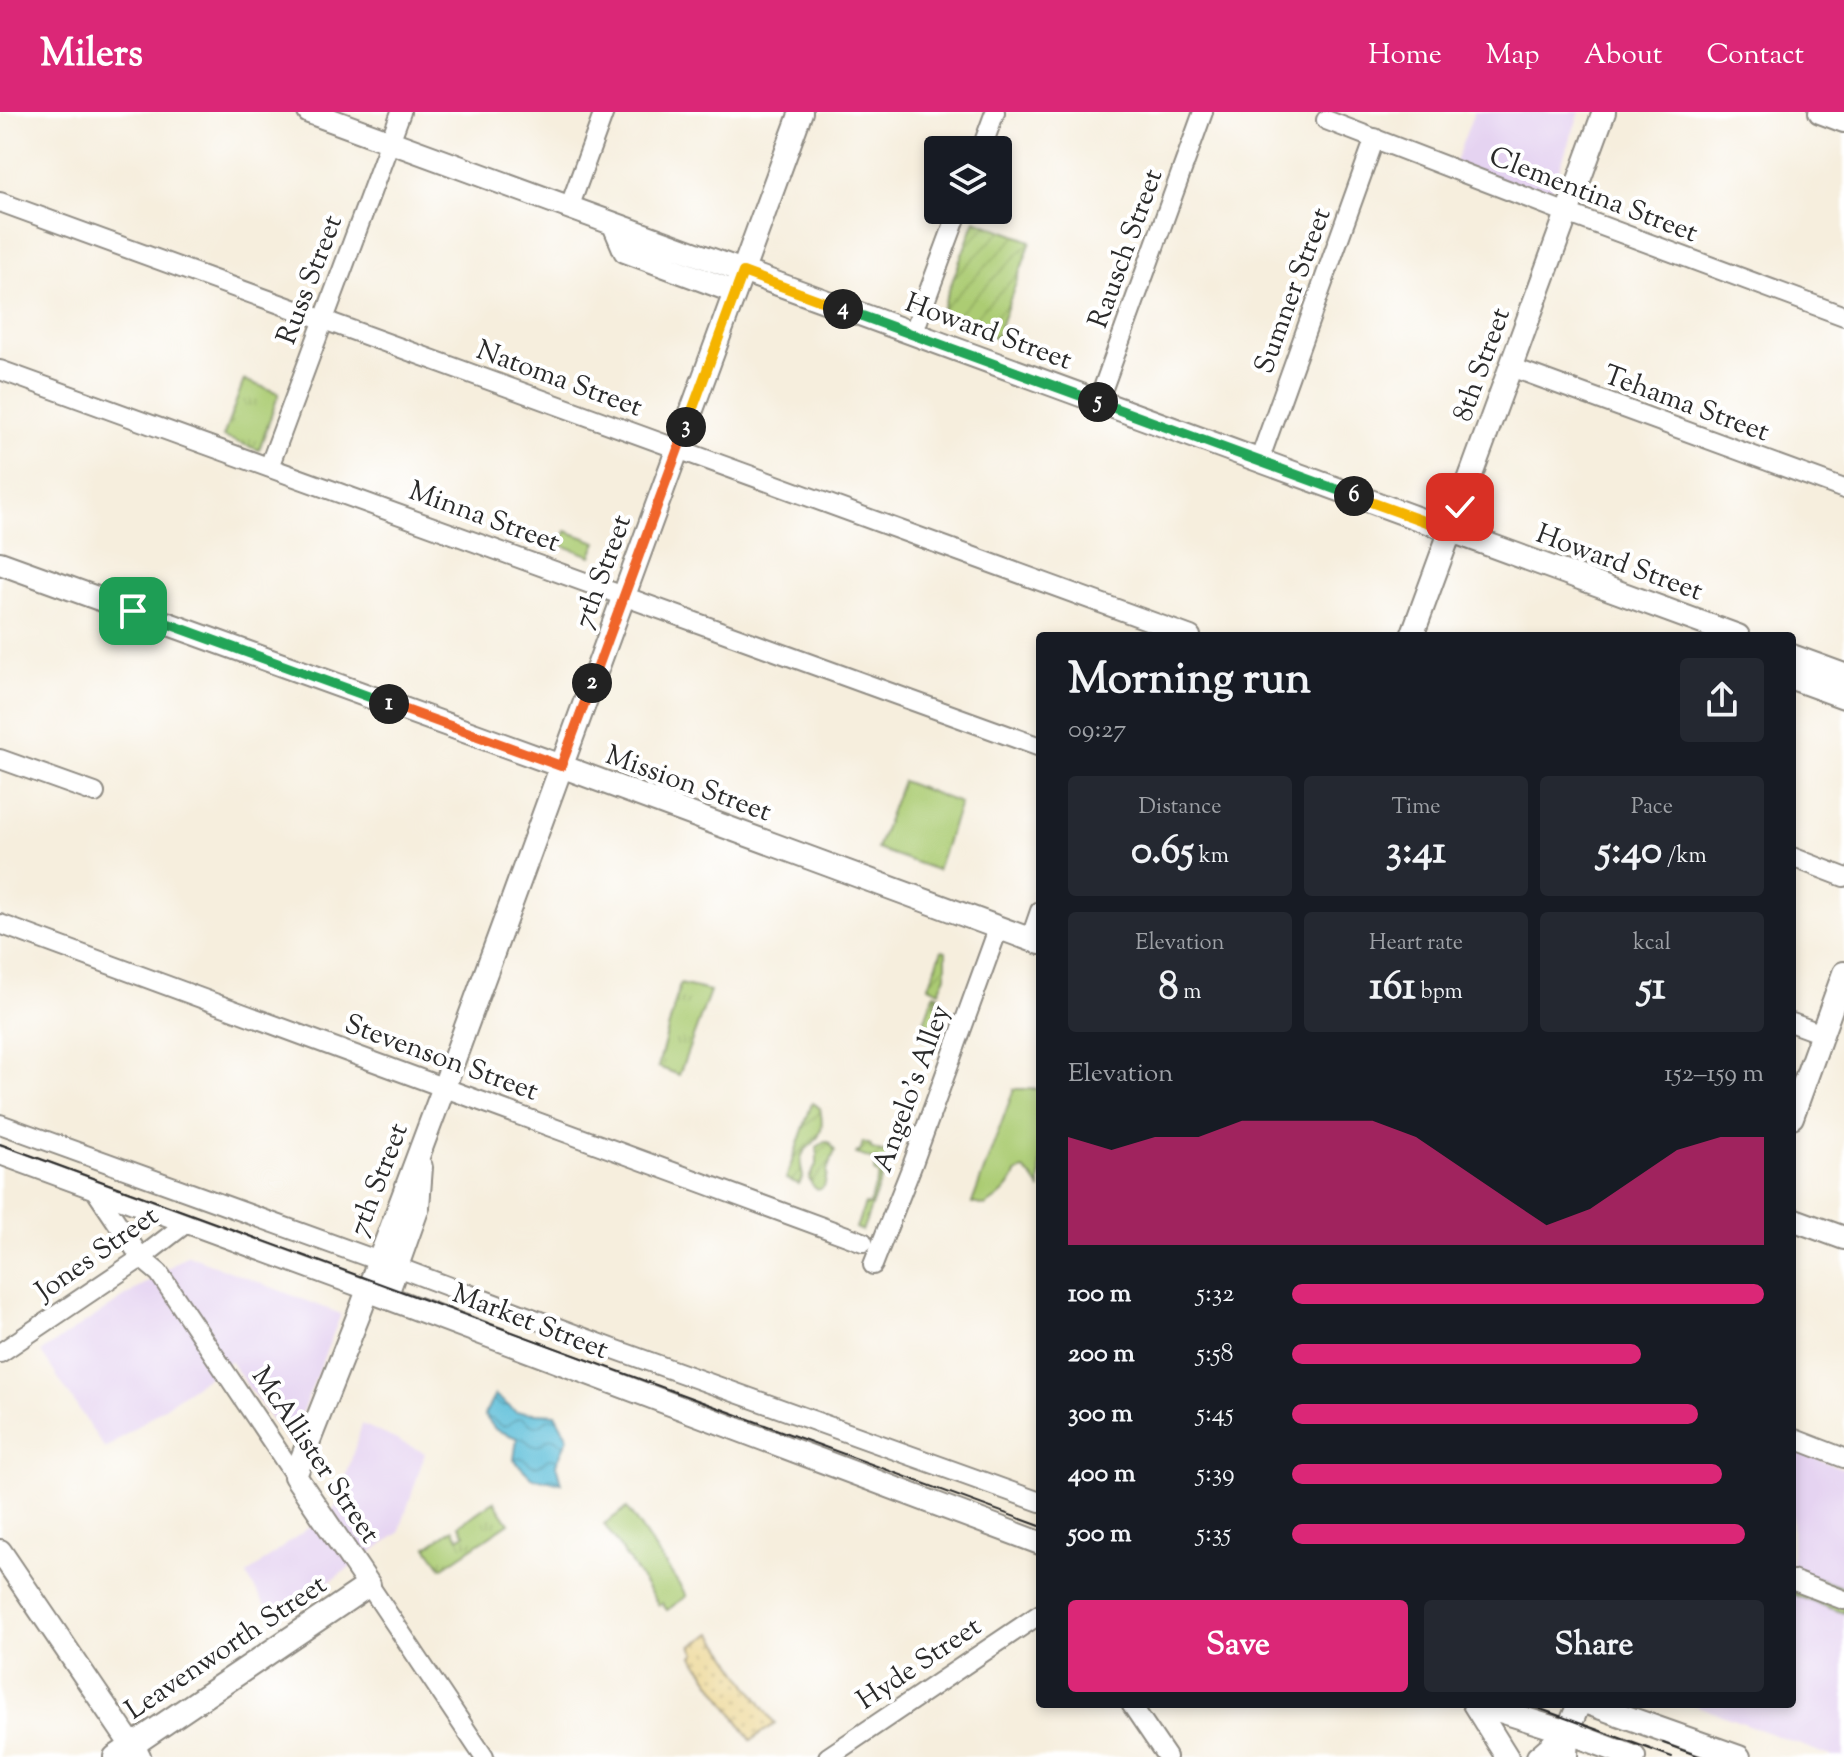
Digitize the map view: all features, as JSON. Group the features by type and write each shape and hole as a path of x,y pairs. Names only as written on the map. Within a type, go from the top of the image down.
{"main road":[{"name":"Howard Street","path":"309,112 614,225 739,282 913,334 1727,632"},
{"name":"7th Street","path":"295,1476 380,1278 418,1207 422,1145 801,112"},
{"name":"8th Street","path":"1413,632 1604,112"},
{"path":"1820,112 1844,121"},
{"name":"Mission Street","path":"0,563 1035,941"},
{"path":"1796,657 1844,675"},
{"path":"1796,679 1844,697"},
{"path":"1796,1106 1844,973"},
{"path":"1796,1220 1844,1238"},
{"name":"Market Street","path":"380,1278 1036,1541"},
{"name":"McAllister Street","path":"295,1476 369,1585"},
{"path":"0,1551 129,1753"},
{"name":"Leavenworth Street","path":"129,1753 369,1585"},
{"path":"1478,1708 1507,1757"},
{"path":"1489,1708 1634,1757"},
{"path":"1566,1757 1567,1732 1577,1708"},
{"path":"1601,1708 1739,1757"},
{"path":"1538,1757 1567,1732"}],"street":[{"name":"Russ Street","path":"269,467 401,112"},
{"path":"569,208 604,112"},
{"path":"986,136 995,112"},
{"name":"Rausch Street","path":"1098,402 1203,112"},
{"name":"Clementina Street","path":"1326,120 1844,316"},
{"name":"Sumner Street","path":"1259,461 1375,138"},
{"name":"Natoma Street","path":"0,202 1180,632"},
{"path":"913,334 954,224"},
{"name":"Tehama Street","path":"1511,367 1844,489"},
{"name":"Minna Street","path":"0,370 1036,746"},
{"path":"0,759 95,793"},
{"path":"1796,859 1844,877"},
{"name":"Stevenson Street","path":"0,924 863,1242"},
{"name":"Angelo's Alley","path":"873,1265 998,929"},
{"path":"1796,1024 1822,1034"},
{"name":"Market Street","path":"0,1124 380,1278"},
{"name":"Market Street","path":"0,1155 185,1224 380,1278 614,1349 1036,1501"},
{"name":"McAllister Street","path":"95,1190 141,1258 159,1273 295,1476"},
{"name":"Jones Street","path":"0,1353 141,1258 185,1224"},
{"path":"1796,1440 1844,1458"},
{"path":"1796,1582 1844,1600"},
{"name":"McAllister Street","path":"369,1585 484,1757"},
{"name":"Hyde Street","path":"828,1757 1036,1617"},
{"path":"1134,1708 1167,1757"}],"shaded area":[{"path":"1474,112 1580,112 1548,200 1454,165"},
{"path":"188,1255 341,1314 289,1445 230,1361 105,1449 41,1352"},
{"path":"362,1424 425,1453 399,1533 275,1620 246,1575 337,1506"},
{"path":"1796,1451 1844,1469 1844,1757 1833,1757 1703,1708 1796,1708"}],"green space":[{"path":"974,224 986,224 1031,241 996,338 939,317"},
{"path":"244,380 279,393 259,450 223,437"},
{"path":"566,531 597,542 591,556 561,545"},
{"path":"902,781 960,803 937,870 877,849"},
{"path":"942,950 946,951 946,976 939,991 929,986"},
{"path":"680,984 710,991 679,1075 658,1067"},
{"path":"934,993 939,995 935,1004 946,1008 933,1042 919,1037"},
{"path":"1014,1089 1036,1089 1036,1182 1024,1170 1017,1172 1008,1187 990,1203 985,1206 972,1203"},
{"path":"812,1103 820,1108 822,1126 815,1141 803,1152 803,1177 799,1184 786,1179"},
{"path":"829,1142 835,1151 824,1185 817,1189 809,1178 817,1163 817,1147"},
{"path":"863,1142 884,1153 887,1148 892,1150 887,1164 856,1154 860,1152"},
{"path":"876,1165 885,1169 862,1231 856,1228 865,1204 869,1205 879,1175 874,1172"},
{"path":"494,1501 509,1523 442,1568 427,1547 453,1529 459,1538 465,1534 459,1525"},
{"path":"627,1508 687,1596 667,1610 662,1603 659,1605 604,1524"},
{"path":"1796,1571 1844,1588 1844,1613 1796,1595"}],"sand":[{"path":"712,1633 775,1724 751,1740 693,1656 696,1653 692,1646"}],"water":[{"path":"495,1395 516,1412 555,1414 568,1438 556,1464 561,1483 532,1478 514,1460 517,1438 496,1430 484,1415"}],"tram line":[{"path":"0,1144 1036,1525"},
{"path":"1538,1708 1672,1757"},
{"path":"1663,1743 1701,1757"}],"route":[{"path":"133,611 561,766 743,272 1451,531 1460,507"}]}
